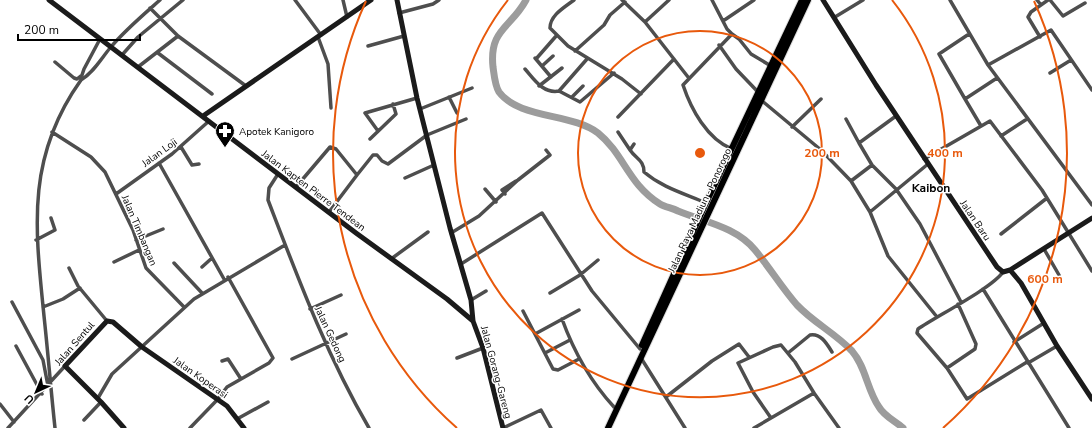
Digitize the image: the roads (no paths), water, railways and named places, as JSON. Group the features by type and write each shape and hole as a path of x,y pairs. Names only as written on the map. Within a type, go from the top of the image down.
{"highway":[{"name":"Jalan Raya Madiun - Ponorogo","path":"724,174 733,149 761,96 771,66 802,0"},
{"name":"Jalan Raya Madiun - Ponorogo","path":"608,428 687,252 705,204 724,174 808,0"},
{"name":"Jalan Raya Madiun - Ponorogo","path":"604,428 640,349 670,290"}],"street":[{"name":"Jalan Kapten Pierre Tendean","path":"49,0 391,259 448,299 473,321"},
{"path":"81,80 88,76 110,47 160,0"},
{"path":"122,55 138,37 183,0"},
{"path":"295,0 319,36 324,48 328,64 331,108"},
{"path":"343,0 347,17"},
{"path":"203,116 371,0"},
{"path":"397,0 417,98 451,233 471,300 473,321"},
{"path":"399,13 433,4 439,0"},
{"path":"574,0 550,21 550,28 575,51 614,74 641,94"},
{"path":"645,22 669,0"},
{"path":"712,0 727,29 739,39 751,54 771,66"},
{"path":"723,21 754,0"},
{"name":"Jalan Baru","path":"823,0 924,159 997,267 1003,272"},
{"path":"835,17 863,0"},
{"path":"950,0 969,34 997,78 1092,205"},
{"path":"1037,0 1040,6"},
{"path":"1040,37 1028,17 1040,6 1049,0 1063,16 1085,3"},
{"path":"575,51 604,25 610,15 624,1 645,22 688,77"},
{"path":"150,8 178,36 246,86"},
{"path":"988,65 1051,30 1092,90"},
{"path":"732,34 688,77 683,85 686,95 700,119 715,137 726,146 733,149"},
{"path":"969,34 939,54 981,126"},
{"path":"551,76 536,58 558,35"},
{"path":"138,67 178,36"},
{"path":"368,46 404,36"},
{"path":"55,428 52,382 36,240 38,193 45,150 52,132 81,80 84,69 100,39"},
{"path":"719,46 736,69 761,96 792,127 832,160 851,181 870,212 888,256 937,317"},
{"path":"158,53 212,94"},
{"path":"542,66 553,56"},
{"path":"559,91 587,58"},
{"path":"618,117 674,59"},
{"path":"1050,73 1071,60"},
{"path":"55,62 74,78 77,79 82,75"},
{"path":"539,86 562,68"},
{"path":"525,69 539,86 547,90 559,91 580,102 614,74"},
{"path":"965,99 997,78"},
{"path":"572,97 583,86"},
{"path":"420,109 472,88"},
{"path":"449,97 457,113"},
{"path":"378,131 365,113 417,98"},
{"path":"792,127 821,99"},
{"path":"370,139 396,114 393,104"},
{"path":"859,143 896,116"},
{"path":"329,212 373,155 376,155 388,164 427,135 466,118"},
{"path":"846,119 872,165 896,189 920,224 960,303 976,344 975,349 947,368"},
{"path":"1001,136 1027,119"},
{"path":"924,159 990,121 1047,198 1070,233 1092,271"},
{"name":"Jalan Loji","path":"116,194 181,146 209,122"},
{"name":"Jalan Timbangan","path":"52,132 91,157 100,165 105,172 133,230 139,250 148,271 184,307"},
{"path":"618,132 630,150 644,164 644,172 653,180 674,192 705,204"},
{"path":"630,150 634,144"},
{"path":"181,146 192,165 199,164"},
{"path":"296,186 332,147 340,154 357,175"},
{"path":"451,233 480,216 505,194 502,190 518,180 550,155 546,150"},
{"path":"159,163 212,258 226,278 272,357 269,363 227,388 191,428"},
{"path":"870,212 928,164"},
{"path":"405,178 434,165"},
{"path":"851,181 872,165"},
{"path":"84,420 100,400 112,374 184,307 202,293 226,278 285,245 268,200 269,188 278,174"},
{"path":"485,189 496,202"},
{"path":"1001,234 1047,198"},
{"path":"460,264 541,213 580,275 640,349"},
{"path":"36,240 55,230 51,218"},
{"path":"1057,346 1027,362 967,399 947,368 917,333 918,329 983,289 1003,272 1010,270 1092,218"},
{"path":"136,240 163,229"},
{"path":"391,259 428,232"},
{"name":"Jalan Gedong","path":"285,245 324,342 369,428"},
{"path":"1044,249 1059,275"},
{"path":"114,262 139,250"},
{"path":"202,267 212,258"},
{"path":"550,293 580,275 598,260"},
{"path":"174,263 202,293"},
{"path":"69,268 80,288 107,320"},
{"path":"1010,270 1021,283 1057,346 1092,400"},
{"path":"43,307 63,299 80,288"},
{"path":"983,289 1014,342 1069,428"},
{"path":"471,300 486,291"},
{"path":"310,309 341,294"},
{"path":"12,302 43,360 48,386"},
{"path":"535,334 579,310"},
{"path":"523,311 551,366 555,370 558,370 580,359"},
{"path":"562,319 570,340 597,389 614,407"},
{"name":"Jalan Sentul","path":"8,428 42,394 107,320 113,322 142,347"},
{"name":"Jalan Gorang-Gareng","path":"473,321 483,348 503,428"},
{"path":"1014,342 1044,323"},
{"path":"292,359 324,342 346,334"},
{"path":"788,353 810,335 814,334 823,339 832,352"},
{"path":"544,353 570,340"},
{"path":"666,398 706,366 739,344 750,357"},
{"path":"771,418 752,392 738,362 779,345 782,346 788,353 839,428"},
{"path":"16,346 42,394"},
{"name":"Jalan Koperasi","path":"142,347 218,399 237,418 244,428"},
{"path":"457,358 483,348"},
{"path":"640,358 685,428"},
{"path":"222,361 228,359 241,379"},
{"path":"65,366 100,400 124,428"},
{"path":"754,428 814,393"},
{"path":"237,418 268,402"},
{"path":"0,404 14,422"},
{"path":"503,428 541,410 551,428"}],"waterway":[{"path":"526,0 514,17 502,30 494,44 493,67 499,92 508,101 519,107 532,112 574,122 598,133 607,141 633,178 649,196 664,206 729,230 747,242 755,250 797,305 852,351 857,357 864,371 879,407 887,416 903,428"}],"place":[{"name":"Apotek Kanigoro","path":"225,148"}],"district":[{"name":"Kaibon","path":"931,188"}]}
